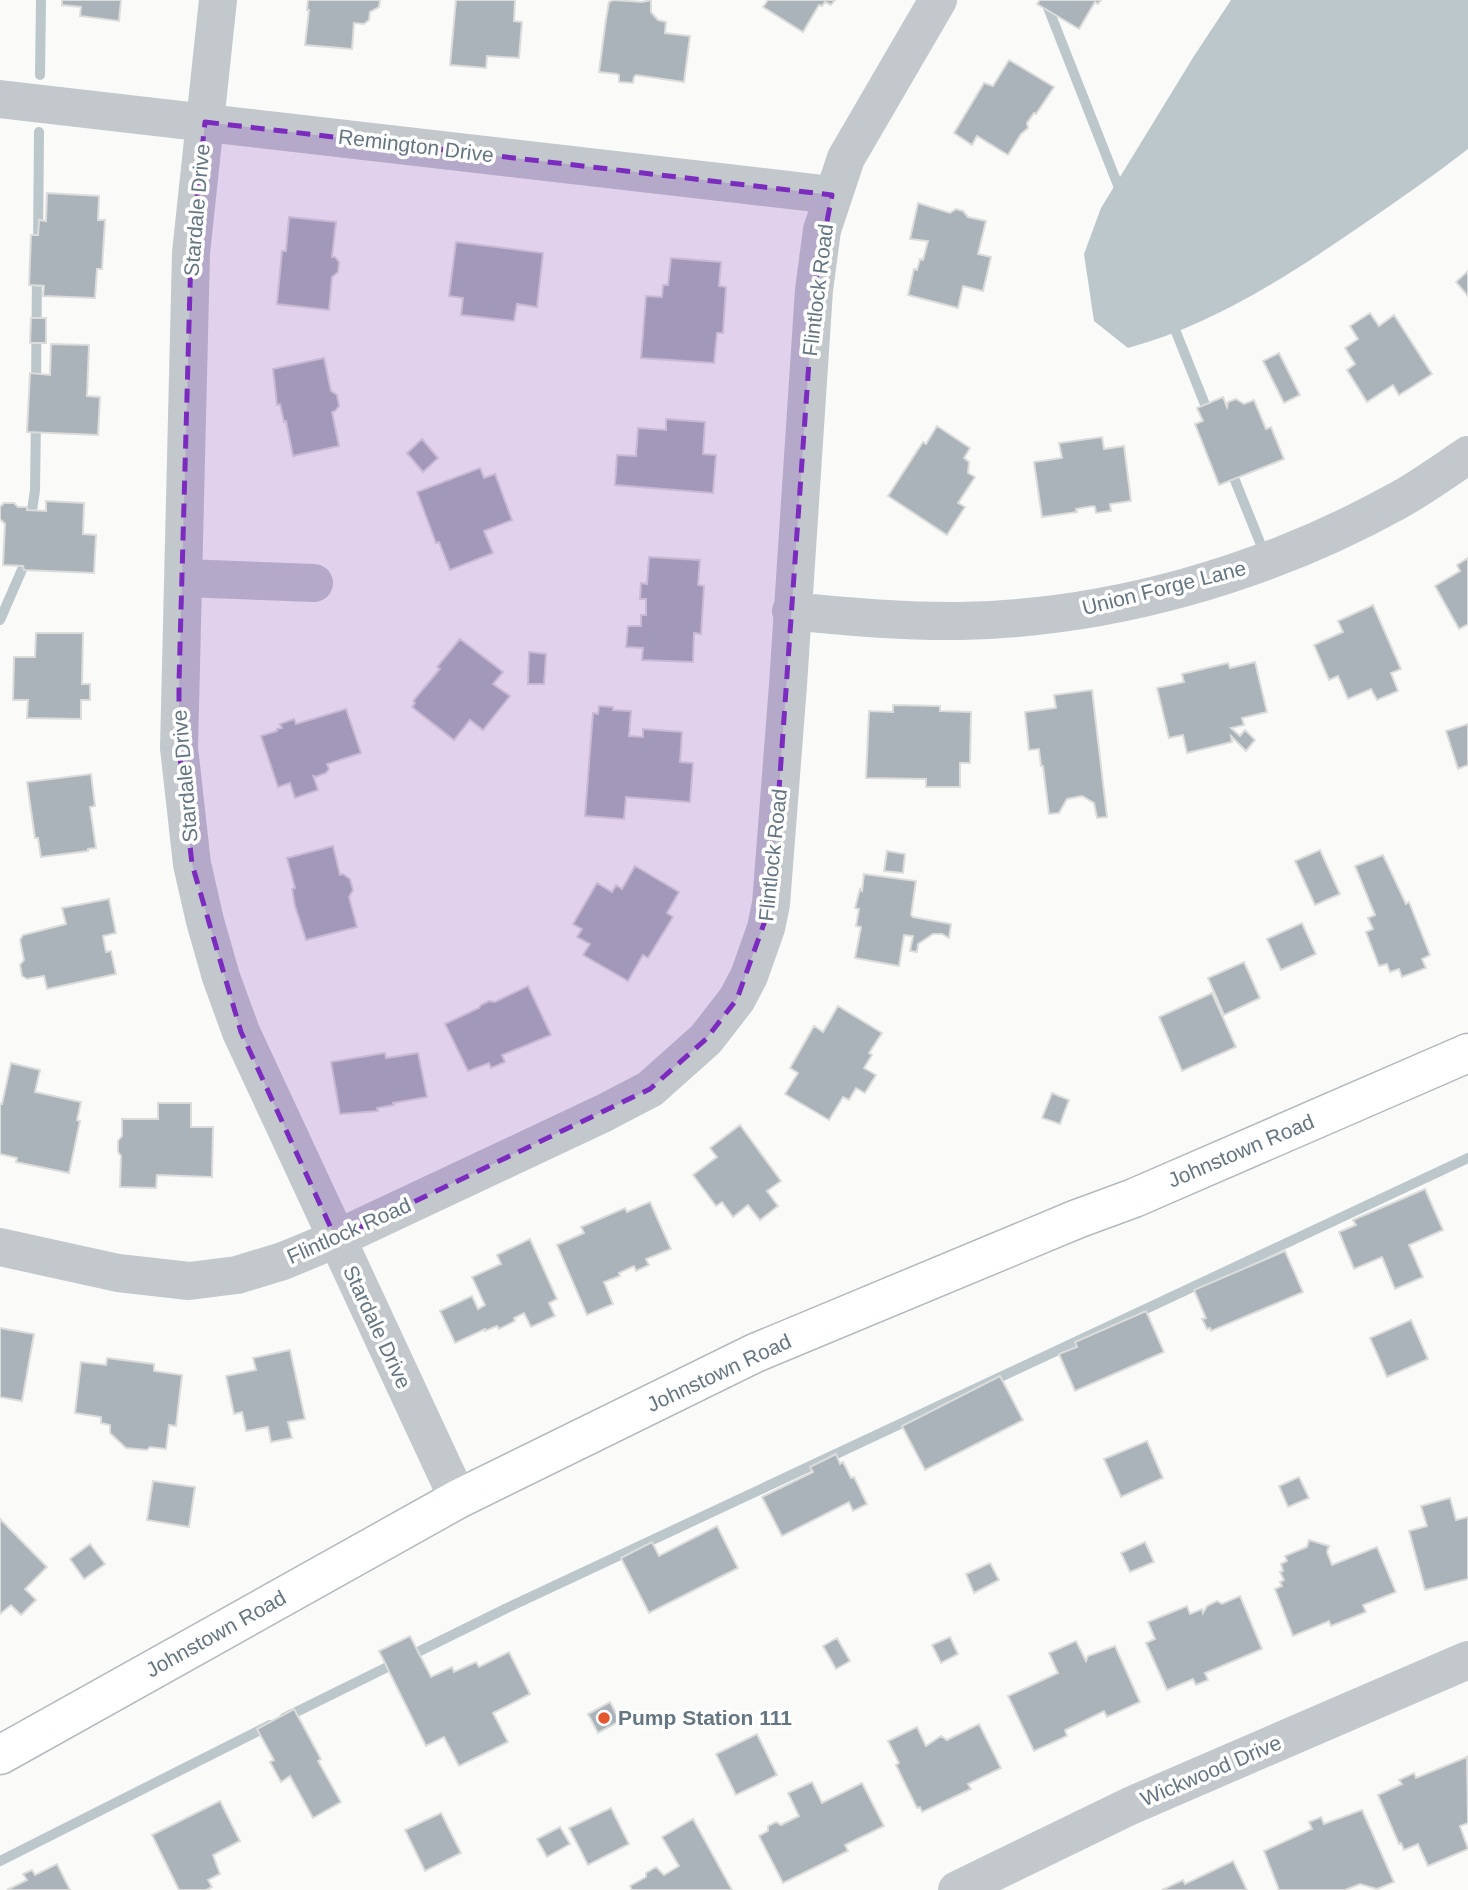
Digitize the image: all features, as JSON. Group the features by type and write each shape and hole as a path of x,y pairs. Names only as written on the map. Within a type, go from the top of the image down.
{"main road":[{"name":"Johnstown Road","path":"0,1755 458,1499 755,1353 1077,1219 1134,1198 1468,1053"}],"street":[{"name":"Stardale Drive","path":"218,0 191,253 179,748 192,864 221,977 241,1032 458,1499"},
{"name":"Flintlock Road","path":"0,1247 118,1273 189,1281 237,1275 284,1261 337,1239 650,1089 706,1039 737,999 762,940 771,904 814,290 822,230 846,158 938,0"},
{"name":"Remington Drive","path":"0,99 832,195"},
{"name":"Union Forge Lane","path":"792,611 881,620 961,621 1079,611 1164,593 1253,566 1340,530 1398,500 1468,455"},
{"path":"184,578 314,583"},
{"name":"Wickwood Drive","path":"957,1890 1130,1806 1468,1660"}],"highlighted area":[{"path":"205,122 832,195 814,290 771,904 737,999 706,1039 650,1089 336,1239 241,1032 192,864 179,748 179,682 191,253"}],"shaded area":[{"path":"1231,0 1468,0 1468,149 1340,240 1253,295 1192,325 1128,348 1094,321 1084,254 1101,208"}],"building":[{"path":"62,0 121,0 119,21 80,16 81,7 62,5"},
{"path":"308,0 380,0 379,7 370,12 369,20 364,24 354,23 352,49 305,45"},
{"path":"456,0 515,0 514,21 522,22 519,58 487,56 486,68 450,65"},
{"path":"651,0 651,12 658,20 666,22 665,33 690,36 684,82 636,75 633,83 619,82 617,74 599,72 609,2"},
{"path":"768,0 835,0 831,5 825,2 822,6 819,5 803,32 763,7"},
{"path":"1040,0 1101,0 1098,4 1095,2 1079,29 1037,4"},
{"path":"1009,60 1054,87 1027,123 1028,128 1008,155 977,136 972,145 954,133 984,83 993,86"},
{"path":"47,193 99,196 98,220 105,220 102,269 97,269 95,298 43,296 44,286 29,285 31,235 38,235 39,220 46,221"},
{"path":"918,203 950,213 956,209 963,211 968,217 986,221 978,254 991,257 983,291 963,286 958,308 908,295 914,269 917,270 920,259 923,260 928,241 910,239"},
{"path":"289,217 336,222 332,257 339,262 338,272 332,277 329,310 277,304 282,251 286,251"},
{"path":"456,242 543,253 537,307 517,304 514,321 461,315 463,298 449,296"},
{"path":"671,258 721,262 719,286 726,287 723,333 717,333 714,363 641,358 646,296 662,297 663,285 668,285"},
{"path":"1468,271 1468,296 1456,282"},
{"path":"1370,313 1379,326 1394,315 1432,374 1399,395 1393,385 1367,402 1347,370 1355,364 1345,348 1358,339 1350,326"},
{"path":"31,318 46,318 46,343 30,343"},
{"path":"51,344 89,345 87,396 100,397 98,435 27,432 30,373 50,375"},
{"path":"1279,353 1300,395 1284,403 1263,361"},
{"path":"324,358 331,391 337,395 339,406 332,412 339,446 293,456 286,421 284,422 280,404 277,405 273,369"},
{"path":"1223,397 1227,407 1228,402 1236,399 1244,404 1254,400 1266,429 1271,427 1284,459 1219,485 1195,424 1203,421 1197,408"},
{"path":"666,419 705,422 703,454 716,455 713,493 615,485 617,455 636,456 638,428 666,430"},
{"path":"937,426 970,448 964,458 969,462 968,473 975,477 958,503 965,507 947,535 888,496 923,442 926,444"},
{"path":"1102,437 1104,449 1124,446 1131,501 1110,504 1111,511 1096,513 1093,506 1076,509 1077,512 1042,517 1034,462 1062,458 1059,443"},
{"path":"422,439 438,458 423,472 407,453"},
{"path":"480,468 484,478 495,474 512,520 484,531 493,553 450,570 439,542 436,543 417,492"},
{"path":"46,501 84,503 83,534 96,535 94,573 24,570 23,566 3,565 5,524 0,519 0,507 4,503 14,503 18,507 27,507 27,510 46,511"},
{"path":"649,557 700,560 698,585 704,586 701,634 694,633 693,662 642,660 643,648 626,647 628,626 641,626 641,615 646,615 646,599 640,599 641,583 647,584"},
{"path":"1468,558 1468,624 1459,629 1435,586 1460,571 1457,565"},
{"path":"1373,605 1401,669 1391,673 1398,691 1377,700 1371,689 1348,699 1338,676 1329,680 1314,645 1343,632 1338,621"},
{"path":"36,633 83,633 82,684 90,684 90,700 81,700 81,719 27,718 28,700 13,700 14,657 35,657"},
{"path":"460,639 503,672 493,684 510,696 483,730 470,720 454,740 412,707 415,703 413,701 440,669 437,667"},
{"path":"529,652 546,654 544,684 528,684"},
{"path":"1255,662 1267,712 1242,718 1244,725 1231,728 1240,736 1245,730 1255,740 1246,751 1231,736 1232,742 1187,753 1183,735 1169,738 1157,688 1184,682 1182,674 1228,663 1230,668"},
{"path":"1092,690 1107,817 1097,818 1094,803 1082,796 1067,799 1059,813 1049,814 1039,749 1029,750 1025,712 1056,708 1054,695"},
{"path":"893,705 940,706 940,711 971,712 970,763 960,763 960,787 926,787 926,779 866,778 869,711 893,712"},
{"path":"599,706 631,711 629,736 643,737 643,729 682,732 680,762 693,763 690,802 626,797 624,819 585,816 593,713 598,714"},
{"path":"346,709 361,753 327,764 329,769 326,773 315,777 313,775 318,790 295,798 290,783 278,787 261,736 277,731 282,728 280,724 294,719 296,724"},
{"path":"1468,724 1468,765 1458,769 1446,731"},
{"path":"91,774 95,806 90,807 96,848 41,857 38,838 35,838 27,782"},
{"path":"333,846 340,875 350,879 353,890 349,897 357,927 306,940 295,906 292,889 295,888 287,858"},
{"path":"1320,850 1340,894 1315,905 1295,861"},
{"path":"887,851 905,854 903,873 884,871"},
{"path":"1383,855 1406,904 1409,902 1430,955 1422,959 1426,968 1402,977 1399,969 1390,972 1387,964 1379,966 1366,932 1373,929 1368,918 1375,915 1355,866"},
{"path":"635,866 679,892 667,913 673,917 648,958 643,955 628,981 583,955 590,944 577,937 582,929 573,924 597,883 612,892 616,885 622,889"},
{"path":"864,874 916,881 911,915 951,924 949,938 942,934 933,934 918,944 917,952 910,951 913,936 904,935 899,966 855,958 861,927 856,926 859,909 855,908 860,889 862,891"},
{"path":"109,899 116,933 103,936 106,952 111,951 116,974 47,989 44,976 27,979 22,976 20,965 24,960 20,940 23,935 66,924 62,908"},
{"path":"1302,923 1316,954 1281,970 1267,939"},
{"path":"1244,962 1260,998 1224,1015 1208,978"},
{"path":"528,986 551,1035 502,1055 505,1062 491,1068 489,1063 468,1071 445,1024 489,1001 495,1002"},
{"path":"1212,993 1236,1047 1182,1071 1159,1017"},
{"path":"838,1006 882,1033 869,1053 872,1055 864,1068 876,1075 865,1093 856,1088 849,1100 843,1097 829,1120 785,1094 798,1073 790,1068 814,1026 823,1032"},
{"path":"385,1053 386,1058 418,1053 427,1097 393,1103 394,1105 377,1108 378,1111 340,1114 331,1062"},
{"path":"11,1063 40,1070 35,1092 81,1102 77,1120 80,1121 69,1173 16,1162 17,1158 0,1154 0,1104"},
{"path":"1052,1093 1069,1100 1060,1124 1042,1118"},
{"path":"158,1103 191,1103 191,1127 213,1127 212,1177 157,1175 156,1188 120,1187 121,1156 118,1152 118,1141 122,1136 122,1119 158,1119"},
{"path":"740,1125 781,1181 767,1191 778,1206 760,1220 748,1205 733,1217 722,1202 716,1206 693,1175 717,1157 710,1148"},
{"path":"1425,1189 1443,1230 1409,1245 1423,1277 1395,1289 1382,1257 1354,1269 1339,1232 1356,1225 1353,1220"},
{"path":"650,1202 671,1249 646,1259 649,1265 636,1271 634,1266 619,1273 620,1276 604,1282 613,1304 587,1315 557,1245 584,1233 581,1227 625,1208 627,1212"},
{"path":"530,1239 557,1299 549,1303 555,1316 531,1327 524,1313 499,1329 497,1326 485,1329 455,1343 440,1311 472,1296 478,1309 485,1305 472,1277 501,1264 497,1255"},
{"path":"1285,1251 1303,1292 1211,1331 1210,1328 1207,1329 1202,1319 1206,1318 1194,1290"},
{"path":"1146,1311 1164,1352 1075,1391 1059,1354 1077,1347 1075,1342"},
{"path":"1411,1320 1428,1359 1387,1377 1370,1338"},
{"path":"0,1328 34,1334 22,1401 0,1397"},
{"path":"290,1350 305,1419 288,1422 292,1438 271,1442 268,1427 246,1431 242,1412 234,1414 226,1376 256,1370 253,1358"},
{"path":"107,1358 154,1364 154,1371 182,1375 176,1426 169,1425 166,1449 126,1448 110,1433 110,1425 101,1423 101,1417 75,1413 81,1362 106,1365"},
{"path":"1000,1376 1023,1420 925,1470 902,1426"},
{"path":"1147,1441 1163,1478 1121,1497 1104,1459"},
{"path":"836,1454 840,1464 843,1462 851,1478 854,1477 867,1504 853,1511 849,1502 782,1536 762,1497 813,1472 810,1467"},
{"path":"1299,1477 1309,1498 1288,1507 1279,1486"},
{"path":"153,1481 195,1487 189,1527 147,1520"},
{"path":"1450,1498 1456,1520 1468,1517 1468,1579 1425,1590 1409,1531 1427,1526 1421,1506"},
{"path":"0,1519 47,1567 25,1589 36,1600 21,1615 11,1605 0,1614"},
{"path":"717,1526 738,1568 649,1613 621,1558 652,1542 659,1556"},
{"path":"1309,1540 1329,1546 1327,1552 1332,1565 1377,1547 1396,1592 1363,1605 1366,1612 1331,1626 1329,1621 1293,1636 1275,1589 1282,1586 1280,1582 1284,1580 1280,1572 1283,1571 1281,1564 1287,1561 1285,1556 1307,1547"},
{"path":"1145,1542 1154,1562 1130,1572 1121,1553"},
{"path":"90,1544 105,1564 84,1579 70,1559"},
{"path":"990,1563 999,1580 974,1593 966,1574"},
{"path":"1240,1596 1262,1649 1205,1673 1208,1680 1196,1685 1193,1679 1167,1690 1146,1643 1155,1639 1148,1622 1187,1606 1190,1614 1202,1609 1203,1613 1207,1606 1217,1601 1222,1604"},
{"path":"410,1636 431,1677 452,1667 454,1672 476,1662 479,1667 509,1652 530,1694 493,1713 508,1742 459,1766 444,1737 426,1746 379,1651"},
{"path":"950,1637 958,1654 941,1663 932,1645"},
{"path":"837,1638 850,1661 836,1669 823,1646"},
{"path":"1076,1641 1086,1661 1088,1656 1115,1646 1140,1702 1107,1717 1104,1711 1065,1730 1067,1736 1034,1751 1008,1696 1058,1673 1049,1653"},
{"name":"Pump Station 111","path":"610,1702 620,1721 598,1733 588,1714"},
{"path":"294,1709 341,1802 313,1818 290,1776 281,1782 270,1762 274,1760 257,1729"},
{"path":"979,1724 1001,1768 968,1784 971,1789 922,1812 920,1807 917,1808 896,1765 899,1763 888,1741 917,1727 926,1746 941,1736 947,1740"},
{"path":"757,1734 777,1775 736,1795 716,1754"},
{"path":"1467,1757 1468,1823 1460,1826 1468,1849 1428,1866 1418,1844 1404,1850 1401,1843 1399,1844 1378,1795 1402,1784 1399,1780 1414,1773 1416,1778"},
{"path":"812,1782 822,1803 862,1783 884,1826 845,1845 848,1851 783,1883 759,1836 776,1822 781,1825 799,1816 788,1793"},
{"path":"220,1801 240,1841 213,1855 220,1874 208,1880 212,1887 206,1890 179,1890 152,1835"},
{"path":"611,1808 629,1844 588,1865 569,1828"},
{"path":"1362,1810 1394,1882 1377,1889 1360,1884 1345,1890 1279,1890 1264,1851 1312,1829 1309,1822 1321,1817 1324,1824"},
{"path":"441,1813 461,1853 425,1871 405,1830"},
{"path":"693,1819 732,1890 632,1890 630,1886 646,1877 646,1873 656,1867 664,1875 679,1866 662,1837"},
{"path":"560,1827 570,1844 547,1857 537,1839"},
{"path":"1233,1861 1247,1890 1162,1890 1183,1880 1185,1884"},
{"path":"57,1864 70,1890 7,1890 27,1880 23,1874 32,1870 35,1875"}],"waterway":[{"path":"40,75 41,0"},
{"path":"1045,0 1121,193"},
{"path":"38,248 39,132"},
{"path":"36,388 37,271"},
{"path":"1172,322 1210,417"},
{"path":"30,524 35,490 36,418"},
{"path":"1230,468 1261,545"},
{"path":"0,620 24,565 25,554"},
{"path":"284,1718 505,1609 1468,1158"},
{"path":"0,1861 270,1725"}],"place":[{"name":"Pump Station 111","path":"604,1718"}]}
